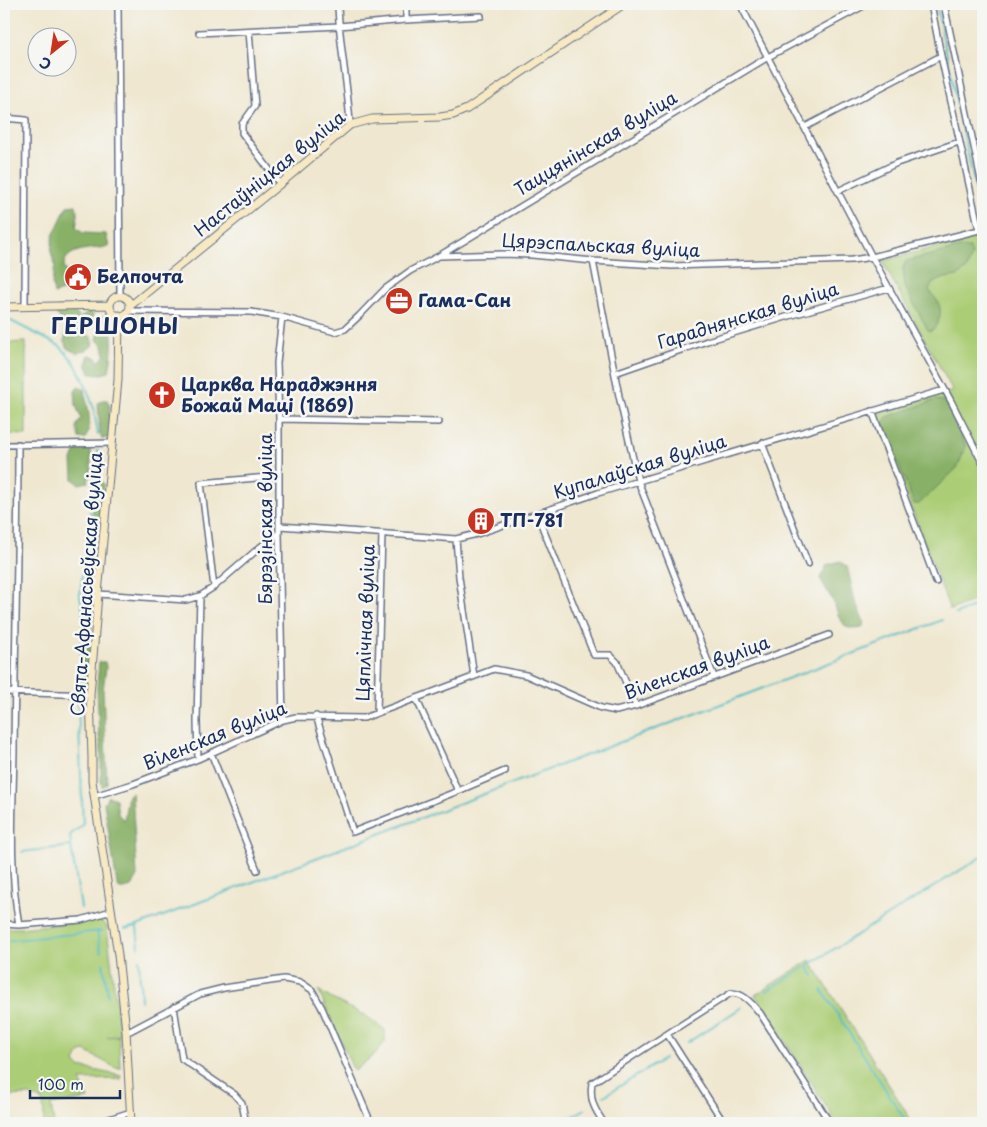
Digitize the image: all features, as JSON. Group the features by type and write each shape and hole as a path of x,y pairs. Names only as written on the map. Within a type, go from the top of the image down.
{"street":[{"path":"118,4 120,296"},
{"path":"338,4 350,125"},
{"path":"406,4 406,20"},
{"name":"Настаўніцкая вуліца","path":"129,308 350,125 372,119 440,117 453,115 467,109 624,4"},
{"path":"740,4 983,464"},
{"name":"Таццянінская вуліца","path":"439,256 768,57 867,4"},
{"path":"931,4 959,142 981,230"},
{"path":"944,4 983,185"},
{"path":"199,33 481,16"},
{"path":"249,31 255,106 242,124 242,133 280,184"},
{"path":"804,127 941,56"},
{"path":"4,118 26,120 25,307"},
{"path":"838,191 897,163 959,142"},
{"name":"Цярэспальская вуліца","path":"282,317 335,332 345,328 359,316 385,289 410,271 439,256 532,255 593,262 672,266 852,260 872,257 981,230"},
{"path":"593,262 638,481 714,677"},
{"name":"Гараднянская вуліца","path":"615,373 694,345 890,288"},
{"path":"120,296 128,300 129,308 123,315 112,311 110,306 114,298 120,296"},
{"path":"4,308 110,306"},
{"path":"129,308 250,312 282,317"},
{"name":"Свята-Афанасьеўская вуліца","path":"119,315 118,375 113,443 90,695 92,781 118,955 126,1031 131,1123"},
{"name":"Бярэзінская вуліца","path":"282,317 277,363 283,720"},
{"name":"Купалаўская вуліца","path":"280,526 456,539 477,534 598,493 944,390"},
{"path":"872,411 936,582"},
{"path":"279,419 439,422"},
{"path":"4,445 113,443"},
{"path":"18,444 18,551 14,692 14,880 20,925"},
{"path":"762,444 808,564"},
{"path":"214,586 200,483 279,476"},
{"path":"537,514 594,655 610,655 617,662 636,706"},
{"path":"98,594 186,600 200,596 279,533"},
{"name":"Цяплічная вуліца","path":"377,712 382,534"},
{"path":"456,539 458,577 474,676"},
{"path":"198,759 200,596"},
{"name":"Віленская вуліца","path":"94,796 133,784 198,759 283,720 316,716 364,718 494,669 526,675 601,708 616,711 636,706 829,635"},
{"path":"4,692 90,695"},
{"path":"416,698 458,791"},
{"path":"316,716 353,832 505,771"},
{"path":"211,753 257,870"},
{"path":"4,924 20,925 81,920 111,911"},
{"path":"126,1031 130,1031 200,994 224,988 284,979 300,982 312,990 322,1008 371,1123"},
{"path":"604,1123 595,1110 590,1093 592,1084 731,993 740,994 746,998 760,1013 830,1123"},
{"path":"174,1007 182,1058 234,1094 242,1103 244,1123"},
{"path":"667,1034 724,1123"},
{"path":"85,1123 106,1120 131,1112"}],"green space":[{"path":"76,205 78,215 76,228 83,233 106,234 109,247 82,250 70,255 66,259 64,267 70,283 76,286 77,292 62,291 54,294 52,283 55,265 51,252 53,236 67,206"},
{"path":"983,235 983,597 950,610 876,414 953,391 882,261"},
{"path":"963,247 970,248 972,255 967,269 958,276 945,278 933,283 929,290 938,303 940,318 931,331 928,330 905,287 903,268 906,261"},
{"path":"67,307 77,314 79,318 89,310 93,314 87,325 87,334 91,337 93,345 87,350 77,353 68,349 64,341 66,334 65,326 56,314 57,308"},
{"path":"102,316 108,317 112,330 112,351 109,372 97,375 90,373 86,364 89,355 96,357 99,362 105,355 103,346 97,340 100,326 99,321"},
{"path":"26,342 26,435 4,434 4,343"},
{"path":"79,386 84,389 89,414 89,427 85,439 79,438 76,427 81,418 76,406 75,391"},
{"path":"102,400 107,400 110,406 108,438 102,439 98,403"},
{"path":"935,400 945,401 966,447 957,468 919,504 914,504 883,424 887,417"},
{"path":"77,448 91,450 91,469 88,482 79,484 73,479 72,460"},
{"path":"101,481 104,484 100,520 97,523 92,518 97,482"},
{"path":"95,546 98,551 87,686 82,688 85,593 90,548"},
{"path":"840,561 847,566 855,601 864,623 862,628 846,627 820,578 827,565"},
{"path":"99,662 105,662 106,667 103,690 107,784 102,787 97,687"},
{"path":"132,793 137,876 132,887 120,889 117,884 104,803 108,796 116,799 118,814 124,820 128,795"},
{"path":"97,920 103,922 107,927 120,1035 107,1037 119,1036 120,1068 116,1068 85,1051 80,1052 75,1062 79,1067 122,1076 121,1079 80,1080 88,1099 51,1105 54,1123 44,1123 43,1102 31,1095 4,1096 4,928"},
{"path":"810,960 913,1123 837,1123 755,995"},
{"path":"318,990 366,1016 385,1030 385,1042 374,1055 354,1071"}],"waterway":[{"path":"936,4 978,201 983,211"},
{"path":"4,320 9,320 60,346 74,362 84,381 94,409 98,435"},
{"path":"79,687 83,612 80,595 98,450"},
{"path":"956,614 983,603"},
{"path":"125,929 942,620"},
{"path":"78,702 83,825 70,835 81,908"},
{"path":"22,852 71,846"},
{"path":"767,991 983,856"},
{"path":"137,927 139,947"},
{"path":"4,941 102,931"},
{"path":"97,932 101,952"},
{"path":"139,959 141,1001"},
{"path":"103,963 108,996"},
{"path":"808,967 814,976"},
{"path":"822,990 907,1123"},
{"path":"687,1043 742,1007"},
{"path":"604,1096 664,1059"},
{"path":"561,1123 585,1109"}],"place":[{"name":"Белпочта","path":"78,277"},
{"name":"Гама-Сан","path":"399,301"},
{"name":"Царква Нараджэння Божай Маці (1869)","path":"162,395"},
{"name":"ТП-781","path":"481,521"}],"district":[{"name":"ГЕРШОНЫ","path":"115,326"}]}
